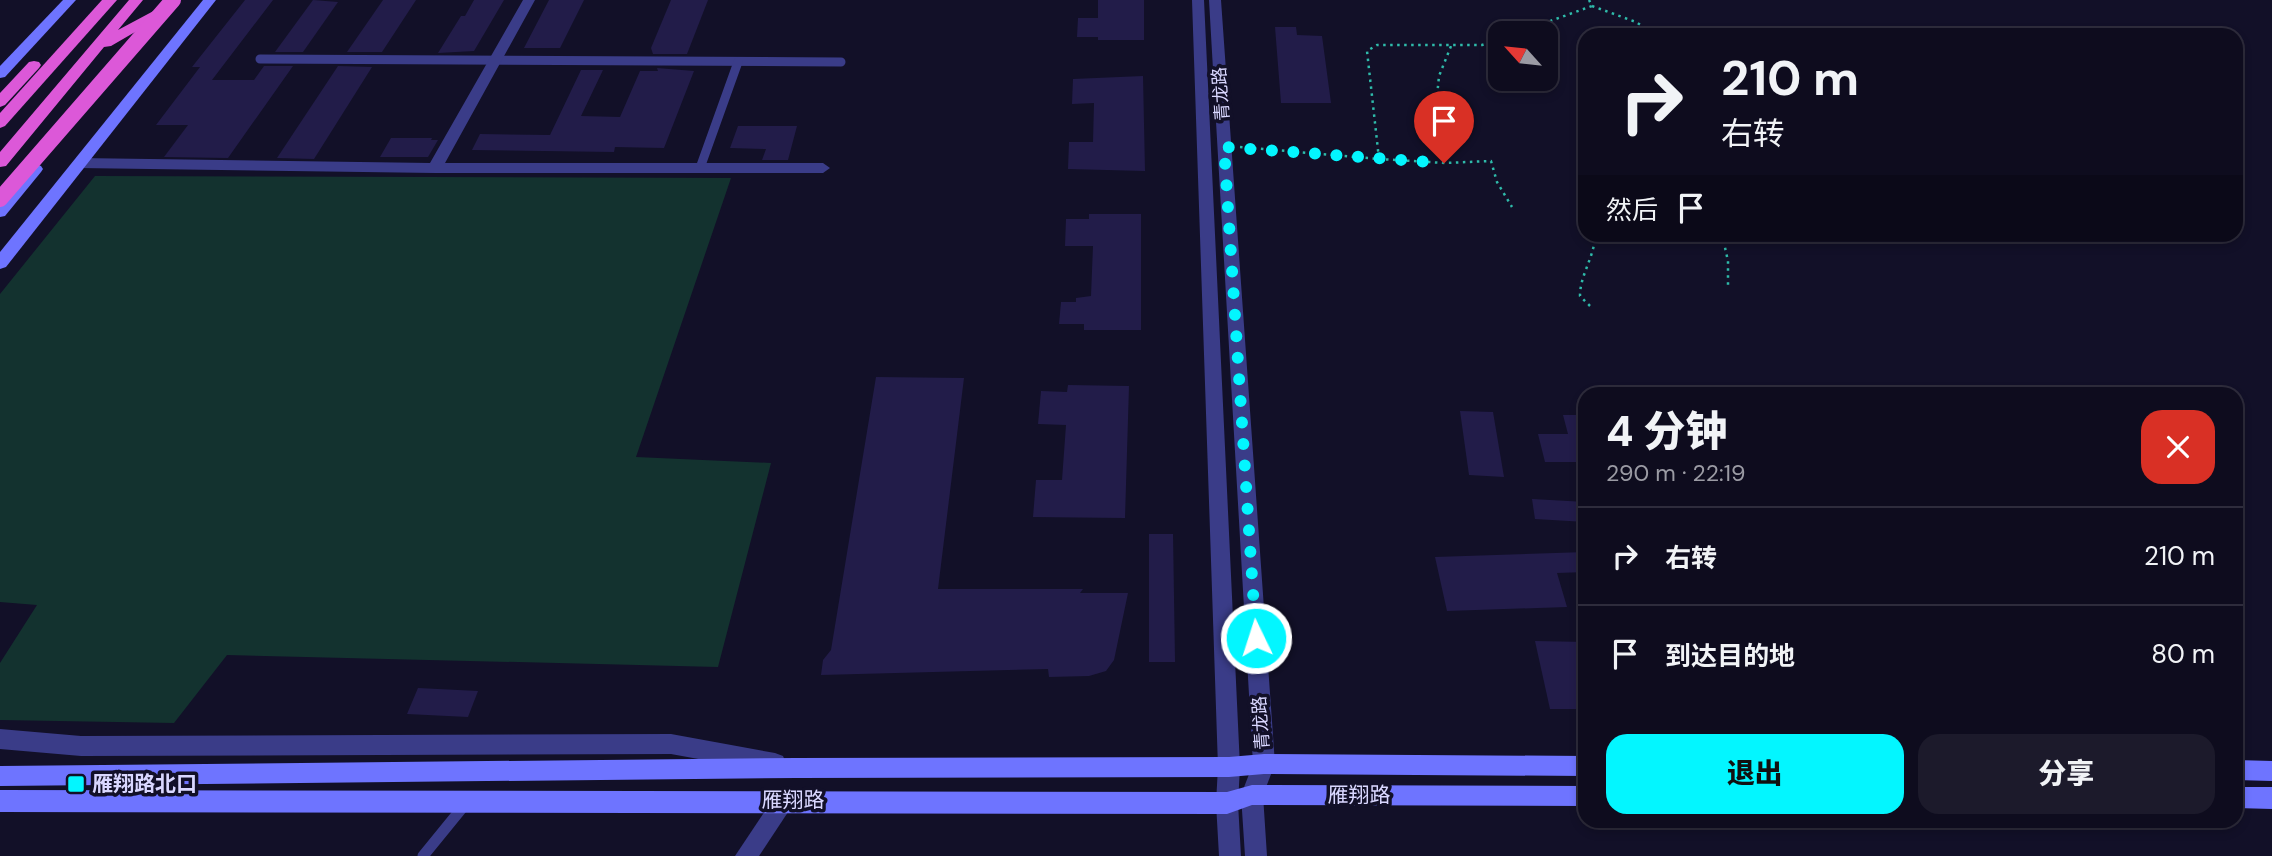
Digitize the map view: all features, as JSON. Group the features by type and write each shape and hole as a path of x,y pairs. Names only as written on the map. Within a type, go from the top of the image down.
{"highway":[{"path":"0,102 94,0"},
{"path":"0,123 110,0"},
{"path":"0,162 136,0"},
{"path":"96,48 174,2"},
{"path":"0,200 174,2"}],"main road":[{"path":"0,74 70,0"},
{"path":"0,263 210,0"},
{"path":"0,212 174,2"},
{"name":"雁翔路","path":"0,776 796,768 1229,767 1264,764 1578,766"},
{"path":"2243,771 2272,771"},
{"name":"雁翔路","path":"0,801 785,800 1227,803 1252,795 1578,796"},
{"path":"2243,797 2272,797"}],"street":[{"path":"435,168 529,0"},
{"name":"青龙路","path":"1198,0 1229,767 1227,803 1230,856"},
{"name":"青龙路","path":"1215,0 1264,764 1252,795 1256,856"},
{"path":"79,163 435,168 823,168"},
{"path":"0,739 81,746 671,744 796,768"},
{"path":"746,856 785,800"}],"lane":[{"path":"260,59 841,62"},
{"path":"700,168 738,62"},
{"path":"423,856 467,802"}],"path":[{"path":"1589,0 1592,6"},
{"path":"1550,21 1592,6 1645,28"},
{"path":"1379,159 1367,51 1377,46 1488,43"},
{"path":"1430,122 1436,107 1439,76 1451,46"},
{"path":"1224,147 1444,163 1491,161 1497,182 1512,207"},
{"path":"1590,306 1580,296 1579,284 1593,260 1594,242"},
{"path":"1724,242 1728,261 1728,286"}],"green space":[{"path":"95,176 731,178 636,457 771,463 718,667 227,655 174,723 0,720 0,663 37,605 0,602 0,294"}],"building":[{"path":"245,0 273,0 212,80 254,80 264,66 293,66 228,158 164,157 188,125 156,125 200,67 192,67"},
{"path":"313,0 338,2 303,52 275,52"},
{"path":"383,0 416,0 382,52 347,52"},
{"path":"474,0 504,0 474,51 438,53 461,16 465,16"},
{"path":"549,0 584,0 560,48 524,48"},
{"path":"671,0 708,0 687,54 653,54 651,48"},
{"path":"1098,0 1144,0 1144,40 1077,37 1078,18 1098,18"},
{"path":"1275,27 1296,27 1297,35 1322,36 1331,103 1281,103"},
{"path":"338,66 372,67 314,159 277,158"},
{"path":"657,68 694,71 664,148 615,147 614,152 472,150 480,134 550,135 581,70 603,70 581,116 620,117 640,71 658,71"},
{"path":"1143,76 1145,171 1068,169 1069,142 1093,142 1094,103 1072,104 1073,79"},
{"path":"738,126 797,126 788,160 762,160 766,149 730,148"},
{"path":"391,138 438,140 428,157 380,157"},
{"path":"1089,214 1141,214 1141,330 1084,330 1084,324 1059,324 1061,302 1076,302 1076,298 1091,296 1093,246 1065,246 1066,219 1089,219"},
{"path":"876,377 964,378 938,589 1083,589 1080,593 1128,593 1114,660 1106,671 1089,676 1049,677 1048,669 821,675 823,660 831,650"},
{"path":"1068,385 1129,386 1125,518 1033,517 1036,480 1062,480 1066,425 1038,424 1041,391 1067,392"},
{"path":"1460,411 1493,412 1504,477 1469,475"},
{"path":"1563,415 1578,415 1578,468 1576,462 1545,462 1538,434 1568,434"},
{"path":"1532,499 1578,502 1578,522 1535,519"},
{"path":"1149,534 1173,534 1175,662 1149,662"},
{"path":"1578,552 1578,572 1557,573 1567,607 1447,611 1435,557"},
{"path":"1535,641 1578,642 1578,709 1550,709"},
{"path":"418,688 478,691 468,717 407,714"}],"place":[{"name":"雁翔路北口","path":"76,784"}],"route":[{"path":"1256,638 1224,147 1444,163"}]}
